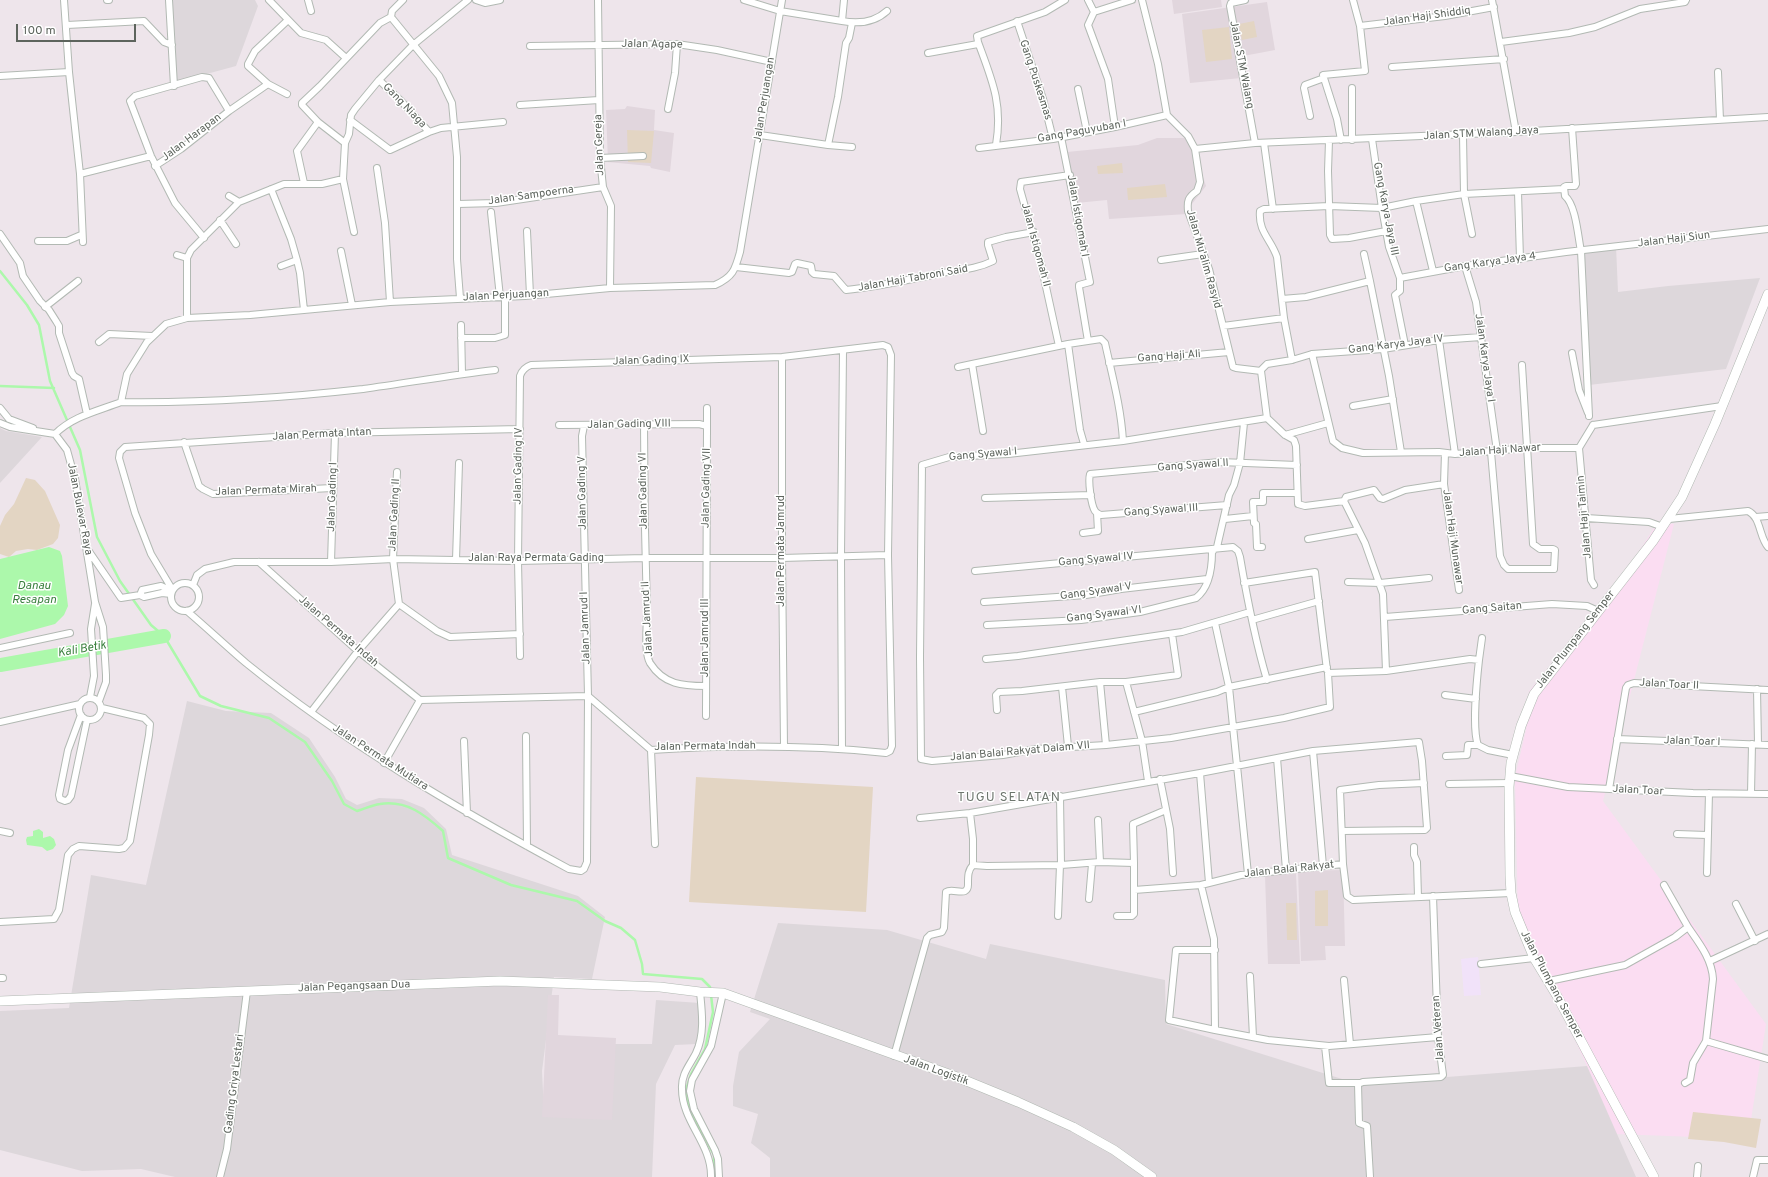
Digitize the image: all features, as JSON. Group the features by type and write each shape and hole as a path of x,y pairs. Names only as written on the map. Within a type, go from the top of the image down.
{"main road":[{"name":"Jalan Plumpang Semper","path":"1654,1177 1549,981 1534,958 1515,912 1511,893 1510,779 1513,755 1534,694 1669,519 1690,479 1768,294"},
{"name":"Jalan Pegangsaan Dua","path":"0,1001 500,981 660,987 704,992"},
{"name":"Jalan Logistik","path":"704,992 720,992 964,1080 1018,1102 1073,1127 1114,1150 1152,1177"}],"street":[{"path":"64,0 69,72 80,174 81,235 83,242"},
{"path":"168,0 174,86"},
{"path":"269,0 288,20 306,35 326,40 346,58"},
{"path":"308,0 312,11"},
{"path":"403,0 392,11 391,17 439,76 449,93 452,103 455,127 458,204 457,259 460,298"},
{"path":"354,232 343,179 345,143 349,134 350,120 355,109 379,80 413,45 468,0"},
{"path":"476,0 486,3 500,0"},
{"name":"Jalan Gereja","path":"598,0 600,158 603,187 611,206 610,288"},
{"path":"744,0 780,11 852,23 879,17 887,11"},
{"name":"Jalan Perjuangan","path":"121,402 127,374 140,352 152,336 166,324 187,318 304,310 390,302 530,295 610,288 715,285 724,281 731,275 736,267 740,252 782,0"},
{"path":"842,21 844,0"},
{"path":"996,145 998,132 998,106 994,86 978,44 977,36 1045,12 1065,0"},
{"path":"1088,0 1094,12"},
{"path":"1115,127 1108,79 1088,25 1094,12 1132,0"},
{"path":"1142,0 1158,64 1167,115 1188,136 1195,149"},
{"name":"Jalan STM Walang","path":"1246,0 1231,2 1230,6 1255,143"},
{"path":"1341,140 1337,119 1323,75 1365,71 1360,26 1353,0"},
{"path":"1492,0 1501,42 1516,132"},
{"path":"1501,42 1569,33 1595,26 1640,9 1685,2 1686,0"},
{"name":"Jalan Haji Shiddiq","path":"1360,26 1445,16 1494,7"},
{"path":"345,143 318,122 302,105 302,103 380,23 391,17"},
{"path":"287,94 268,84 248,66 248,64 255,51 288,20"},
{"path":"67,26 144,21 164,42 172,45"},
{"name":"Gang Puskesmas","path":"1017,21 1026,52 1043,99 1053,139"},
{"path":"828,145 838,97 846,43 849,38 852,23"},
{"path":"668,109 675,73 677,44"},
{"name":"Jalan Agape","path":"530,46 677,44 717,50 772,62"},
{"path":"928,53 978,44"},
{"path":"1392,67 1504,59"},
{"path":"0,76 69,72"},
{"path":"1718,72 1720,120"},
{"name":"Jalan Harapan","path":"155,166 181,149 229,111 209,78 202,77 135,96 130,101 155,166 175,203 204,238"},
{"path":"1310,116 1304,88 1305,85 1324,78"},
{"name":"Gang Niaga","path":"379,80 402,102 429,132"},
{"path":"229,111 268,84"},
{"path":"1352,88 1352,140"},
{"path":"1078,89 1087,132"},
{"path":"520,105 599,100"},
{"name":"Gang Paguyuban I","path":"979,148 1053,139 1167,115"},
{"name":"Jalan STM Walang Jaya","path":"1195,149 1255,143 1463,135 1768,117"},
{"path":"350,120 387,149 392,149 441,128 503,122"},
{"path":"304,183 297,151 318,122"},
{"path":"1292,360 1284,318 1277,257 1274,248 1261,229 1261,210 1329,206 1382,208 1464,194 1564,189 1566,186 1574,186 1576,184 1572,128"},
{"path":"760,135 852,147"},
{"path":"1463,135 1464,194 1472,234"},
{"name":"Jalan Istiqomah I","path":"1061,137 1070,175 1090,282 1080,285 1079,287 1088,341"},
{"name":"Gang Karya Jaya III","path":"1372,139 1389,247 1400,278"},
{"path":"1329,140 1329,206 1332,239 1349,238 1386,231"},
{"path":"1264,143 1273,210"},
{"name":"Jalan Mu'alim Rasyid","path":"1195,149 1200,182 1197,191 1190,196 1187,203 1188,211 1203,254 1233,367 1260,371"},
{"path":"80,174 151,156"},
{"path":"600,158 643,156"},
{"path":"377,168 386,230 390,302"},
{"name":"Jalan Istiqomah II","path":"1059,346 1034,232 1023,199 1021,182 1070,175"},
{"path":"187,318 187,258 192,250 239,202 290,182 322,184 343,179"},
{"name":"Jalan Sampoerna","path":"458,204 496,203 603,187"},
{"path":"271,189 291,239 297,260 304,310"},
{"path":"1564,189 1565,196 1569,200 1576,225 1581,251 1589,416"},
{"path":"1518,192 1520,259"},
{"path":"229,196 239,202"},
{"path":"1416,201 1433,271"},
{"path":"461,338 495,338 505,335 502,296 491,212"},
{"path":"220,220 236,244"},
{"name":"Jalan Haji Siun","path":"1581,251 1768,230"},
{"path":"527,231 530,295"},
{"name":"Jalan Haji Tabroni Said","path":"736,267 789,273 792,272 795,264 797,263 811,266 814,274 834,276 846,290 910,281 938,274 977,268 993,261 988,242 1006,236 1034,232"},
{"path":"0,234 20,263 23,276 49,310 59,326 59,333 74,376 79,379 87,414"},
{"path":"38,241 67,241 81,235"},
{"path":"341,251 352,305"},
{"name":"Gang Karya Jaya 4","path":"1400,278 1465,266 1581,251"},
{"path":"1161,260 1203,254"},
{"path":"1364,254 1393,399 1401,452"},
{"path":"177,255 187,258"},
{"path":"281,266 297,260"},
{"name":"Jalan Karya Jaya I","path":"1465,266 1476,302 1481,337 1494,452 1497,528 1500,556 1504,565 1508,569 1552,570 1555,568 1555,550 1540,548 1533,544 1528,448"},
{"path":"1400,278 1400,291 1396,295 1405,345"},
{"path":"46,307 78,281"},
{"path":"1282,299 1306,297 1370,281"},
{"path":"1223,326 1284,318"},
{"path":"460,326 462,374"},
{"path":"99,342 109,334 152,336"},
{"name":"Gang Karya Jaya IV","path":"1260,371 1267,364 1292,360 1312,354 1383,349 1439,340 1481,337"},
{"path":"958,367 1068,344 1101,339 1104,341 1122,420 1123,441"},
{"path":"1439,340 1455,454"},
{"path":"1068,344 1079,423 1084,444"},
{"name":"Jalan Gading IX","path":"522,371 531,365 782,357 843,351 883,345 888,347 891,355 888,555"},
{"path":"843,351 841,556 842,749 886,753 890,751 892,746 888,555"},
{"name":"Gang Haji Ali","path":"1109,363 1229,352"},
{"path":"1572,353 1579,390 1593,425"},
{"name":"Jalan Haji Nawar","path":"1312,354 1333,441 1342,448 1363,453 1401,452 1455,454 1494,452 1528,448 1579,448"},
{"name":"Jalan Permata Jamrud","path":"782,357 784,746"},
{"path":"972,364 983,431"},
{"path":"1522,365 1528,448"},
{"path":"0,423 10,427 55,434 63,426 74,420 121,402 175,403 305,395 394,385 495,370"},
{"name":"Jalan Gading IV","path":"520,656 518,561 522,371"},
{"path":"1260,371 1267,418 1295,442 1297,465 1297,502 1302,505 1344,501 1358,530 1380,583 1383,594 1386,671"},
{"path":"1353,406 1393,399"},
{"path":"1593,425 1722,406"},
{"path":"0,408 9,419 42,432"},
{"name":"Jalan Gading VII","path":"706,559 707,408"},
{"name":"Gang Syawal I","path":"922,760 920,755 922,465 949,457 1008,454 1084,444 1123,441 1244,423 1267,418"},
{"name":"Gang Syawal VI","path":"987,625 1081,620 1140,612 1187,602 1196,598 1201,594 1207,579 1212,564 1212,552 1217,547 1225,519 1229,495 1234,485 1240,463 1244,423"},
{"path":"1285,434 1328,423"},
{"name":"Jalan Gading VI","path":"644,424 645,558"},
{"name":"Jalan Gading VIII","path":"560,425 699,424 707,426"},
{"path":"1579,448 1593,425"},
{"name":"Jalan Gading V","path":"584,426 582,436 584,560"},
{"name":"Jalan Permata Intan","path":"172,592 151,554 135,513 119,458 120,452 125,447 335,433 520,429"},
{"name":"Jalan Gading I","path":"331,562 332,488 335,433"},
{"name":"Jalan Bulevar Raya","path":"55,434 67,450 75,479 95,602 103,627 106,682 99,701"},
{"name":"Jalan Permata Mirah","path":"184,442 200,486 213,494 332,488"},
{"name":"Jalan Haji Taimin","path":"1579,448 1591,580 1594,585"},
{"name":"Jalan Haji Munawar","path":"1444,453 1444,484 1459,590"},
{"name":"Gang Syawal II","path":"1091,495 1089,480 1090,474 1220,462 1297,465"},
{"path":"456,560 459,463"},
{"name":"Jalan Gading II","path":"397,472 393,559 399,604"},
{"name":"Jalan Haji Munawar","path":"1344,501 1346,496 1374,490 1380,498 1383,499 1405,490 1444,484"},
{"path":"1262,547 1257,547 1256,524 1254,523 1253,516 1253,502 1263,502 1263,493 1297,493"},
{"path":"985,498 1091,495 1096,512 1098,530 1083,533"},
{"name":"Gang Syawal III","path":"1096,512 1101,515 1227,505"},
{"path":"1669,519 1743,511 1753,513 1764,542 1768,547"},
{"path":"1225,519 1253,516"},
{"path":"1756,518 1768,516"},
{"path":"1586,518 1649,522 1663,527"},
{"path":"1308,539 1358,530"},
{"name":"Gang Syawal IV","path":"975,571 1161,554 1217,547 1233,547 1238,551 1244,584"},
{"path":"87,548 119,597 122,599 139,595 144,597 172,592 182,583 188,582 193,585 199,594 199,600 187,611 173,605 172,592"},
{"name":"Jalan Raya Permata Gading","path":"193,585 197,575 205,569 234,562 331,562 393,559 518,561 645,558 706,559 888,555"},
{"name":"Jalan Jamrud II","path":"645,558 649,661 663,677 673,683 682,686 706,686"},
{"name":"Jalan Jamrud III","path":"706,559 706,716"},
{"name":"Jalan Jamrud I","path":"584,560 588,696 587,862"},
{"name":"Jalan Permata Indah","path":"259,562 358,651 420,700"},
{"path":"1267,680 1263,670 1244,584 1315,572 1328,670"},
{"path":"1348,582 1380,583 1429,578"},
{"name":"Gang Syawal V","path":"984,602 1086,595 1126,588 1207,579"},
{"name":"Jalan Bulevar Raya","path":"90,697 94,679 91,629 95,602"},
{"path":"1252,620 1319,602"},
{"path":"311,712 358,651 399,604 437,631 450,637 520,634"},
{"name":"Gang Saitan","path":"1385,617 1552,604 1587,606 1598,611"},
{"name":"Jalan Permata Mutiara","path":"187,611 246,662 311,712 384,763 467,813 569,869 578,871 584,869 587,862"},
{"path":"986,658 1018,656 1172,634 1250,612"},
{"path":"1215,623 1229,687 1248,874"},
{"path":"0,648 70,633"},
{"path":"997,710 996,695 999,692 1062,687 1100,682 1126,682 1179,674 1172,634"},
{"path":"1478,745 1476,733 1476,699 1482,638"},
{"path":"1134,712 1217,692 1229,687 1328,670 1386,671 1462,660 1479,660"},
{"path":"93,663 106,662"},
{"name":"Jalan Balai Rakyat Dalam VII","path":"922,760 1003,755 1036,749 1106,745 1171,738 1284,718 1330,706 1328,670"},
{"path":"1100,682 1106,745"},
{"path":"1126,682 1142,741 1148,781"},
{"name":"Jalan Toar II","path":"1609,789 1626,688 1628,685 1634,683 1721,689 1768,690"},
{"path":"1062,687 1068,746"},
{"path":"1751,794 1757,689"},
{"path":"1445,695 1476,699"},
{"path":"384,763 420,700 588,696"},
{"name":"Jalan Permata Indah","path":"588,696 651,750 710,746 784,746 842,749"},
{"path":"0,722 80,704 90,697 99,701 102,708 100,714 96,718 88,720 81,715 79,710 80,704"},
{"path":"0,922 54,919 59,910 68,855 73,849 79,846 119,849 124,848 130,841 150,724 144,718 102,708"},
{"path":"81,715 68,750 59,795 60,799 68,800 71,796 88,720"},
{"path":"526,736 527,846"},
{"name":"Jalan Toar I","path":"1617,739 1768,745"},
{"path":"464,742 467,813"},
{"path":"920,818 970,813 1313,751 1418,742 1424,783 1427,826 1425,830 1342,831"},
{"path":"1446,756 1467,755 1468,745 1478,745 1488,750 1513,755"},
{"path":"651,750 655,844"},
{"path":"1313,751 1323,866"},
{"path":"1277,758 1286,870"},
{"path":"1200,772 1209,883"},
{"path":"1160,779 1171,840 1173,873"},
{"name":"Jalan Toar","path":"1449,784 1510,779 1568,787 1768,794"},
{"path":"1343,864 1340,790 1424,783"},
{"path":"1707,873 1709,793"},
{"path":"1058,916 1060,796"},
{"path":"1116,916 1132,916 1134,914 1133,824 1166,810"},
{"path":"894,1056 927,938 930,935 942,932 944,926 946,892 951,890 962,893 968,888 968,873 973,865 973,839 970,813"},
{"path":"1098,820 1100,862"},
{"path":"0,831 10,833"},
{"path":"1677,834 1707,835"},
{"path":"1414,847 1414,855 1418,862 1418,897"},
{"path":"973,865 1060,865 1092,864 1100,862 1134,863"},
{"path":"1089,899 1092,864"},
{"name":"Jalan Balai Rakyat","path":"1134,890 1202,885 1248,874 1343,864 1347,896 1353,900 1511,893"},
{"path":"1202,885 1215,950 1214,1030"},
{"path":"1664,885 1688,927 1710,961 1713,979 1706,1041 1693,1062 1690,1080 1686,1083"},
{"name":"Jalan Veteran","path":"1359,1083 1442,1077 1443,1075 1438,1037 1433,896"},
{"path":"1736,904 1755,941"},
{"path":"1549,981 1624,965 1688,927"},
{"path":"1710,961 1768,934"},
{"path":"1215,950 1176,950 1169,1020 1252,1037 1325,1046 1438,1037"},
{"path":"1481,964 1534,958"},
{"path":"1250,976 1252,1037"},
{"path":"1344,980 1350,1044"},
{"name":"Gading Griya Lestari","path":"220,1177 227,1149 247,991"},
{"path":"704,992 700,1039 697,1052 682,1078 682,1099 691,1124 709,1154 711,1177"},
{"path":"719,1177 718,1159 715,1150 694,1109 690,1091 692,1080 711,1046 720,992"},
{"path":"1706,1041 1768,1059"},
{"path":"1325,1046 1329,1083 1359,1083 1359,1123 1367,1126 1370,1177"},
{"path":"1753,1177 1757,1160 1768,1160"},
{"path":"1697,1177 1698,1166"}],"shaded area":[{"path":"172,0 255,0 258,6 236,66 177,82"},
{"path":"1172,0 1221,0 1222,7 1174,14"},
{"path":"1267,2 1275,50 1238,57 1241,78 1190,83 1182,14"},
{"path":"1254,21 1257,37 1242,40 1239,24"},
{"path":"1229,27 1232,59 1206,62 1202,30"},
{"path":"627,106 655,110 654,130 674,133 670,172 651,168 650,166 608,162 606,110 625,109"},
{"path":"627,130 654,131 651,163 628,162"},
{"path":"1157,138 1185,138 1194,150 1206,186 1188,209 1187,214 1109,219 1107,200 1076,203 1067,152 1138,145"},
{"path":"1122,163 1123,173 1098,174 1097,166"},
{"path":"1165,184 1167,197 1128,200 1127,188"},
{"path":"1616,246 1618,292 1760,278 1726,369 1589,385 1579,250"},
{"path":"0,428 6,431 42,437 0,483"},
{"path":"26,478 35,480 45,491 60,525 58,538 53,544 37,550 28,549 16,551 9,557 0,554 0,526 5,515 14,504"},
{"path":"1658,522 1674,524 1603,801 1766,1024 1748,1139 1616,1134 1587,1066 1518,918 1515,777 1526,730 1529,691 1617,585"},
{"path":"187,701 226,711 271,713 309,738 335,777 346,799 357,805 379,798 402,799 424,808 446,829 452,855 578,896 605,917 592,979 554,977 542,1071 544,1113 615,1044 652,1044 656,1000 700,1003 697,1044 675,1045 656,1084 652,1177 175,1177 141,1169 82,1171 0,1150 0,1011 69,1008 91,875 146,885"},
{"path":"696,777 873,787 866,912 689,902"},
{"path":"1343,870 1345,946 1325,946 1326,960 1301,961 1298,871"},
{"path":"1296,874 1300,964 1268,964 1265,875"},
{"path":"1328,890 1328,926 1315,926 1315,891"},
{"path":"1286,903 1296,903 1297,940 1287,940"},
{"path":"778,923 887,930 986,959 990,944 1165,980 1166,1024 1358,1084 1587,1066 1636,1177 770,1177 770,1158 751,1143 758,1114 733,1106 733,1086 739,1052 770,1019 750,1012"},
{"path":"1478,957 1481,995 1464,996 1461,959"},
{"path":"548,995 559,995 558,1035 616,1038 612,1120 542,1117"},
{"path":"1693,1112 1761,1119 1756,1148 1724,1142 1688,1139"}],"water":[{"name":"Danau Resapan","path":"49,547 60,551 62,556 68,606 64,615 55,624 0,639 0,559"},
{"path":"39,829 43,832 43,838 50,836 54,839 56,845 53,849 47,851 42,847 27,845 27,837 33,836 33,831"}],"waterway":[{"path":"0,271 27,305 39,325 50,381 80,450 97,537 120,581 151,625 164,636 200,696 221,706 269,718 305,742 332,781 344,804 357,811 390,803 399,804 415,810 443,831 448,858 511,885 577,901 605,921 621,928 635,940 642,964 643,974 702,979 710,987 710,990"},
{"path":"0,386 54,388"},
{"name":"Kali Betik","path":"0,665 164,636"},
{"path":"711,995 713,1012 705,1049 691,1074 686,1090 689,1108 714,1155 715,1177"}],"district":[{"name":"TUGU SELATAN","path":"1009,798"}]}
